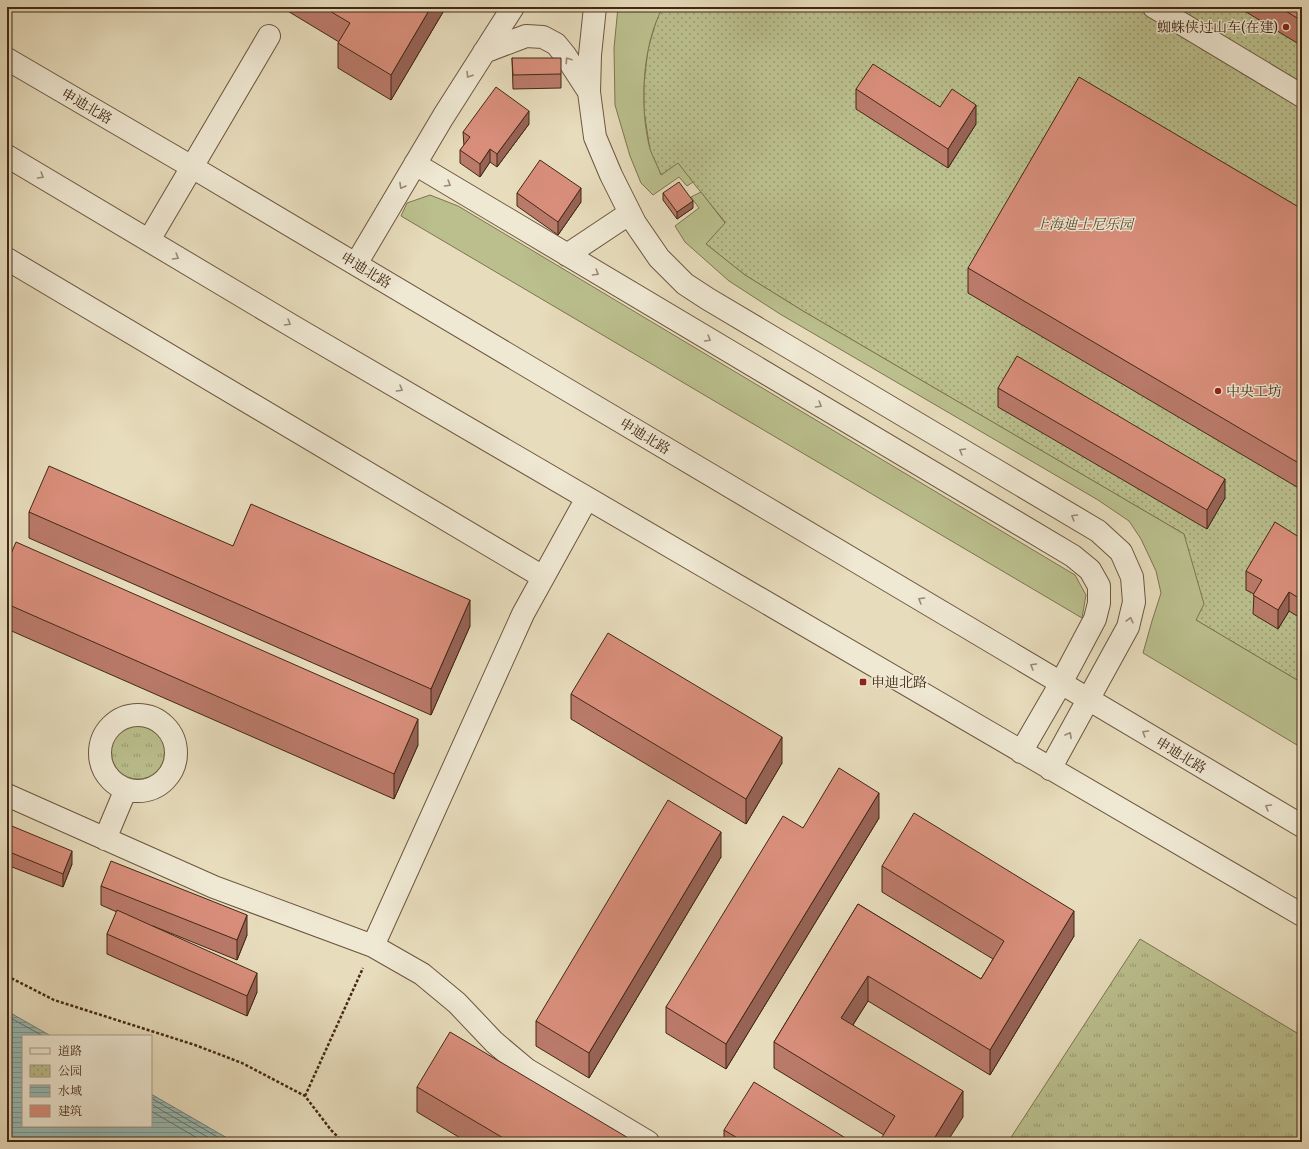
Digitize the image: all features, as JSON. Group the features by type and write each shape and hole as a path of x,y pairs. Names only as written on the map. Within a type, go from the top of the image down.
{"street":[{"path":"356,264 415,164 513,7"},
{"path":"595,7 590,54 589,92 595,137 611,176 635,223 659,258 685,284 714,303 1098,531 1121,552 1132,576 1134,602 1128,627 1050,769"},
{"path":"1154,7 1302,96"},
{"path":"149,240 269,36"},
{"path":"484,52 526,36 543,38 556,44 589,92"},
{"name":"申迪北路","path":"7,59 192,166 1302,826"},
{"path":"7,156 587,498 1302,915"},
{"path":"415,164 1066,552 1090,570 1099,586 1099,603 1095,619 1061,683 1021,752"},
{"path":"567,255 630,213"},
{"path":"7,259 543,577"},
{"path":"373,946 523,614 587,498"},
{"path":"105,839 126,789"},
{"path":"7,795 214,887 373,946 422,974 457,1003 494,1042 526,1069 648,1142"}],"path":[{"path":"305,1096 373,946"},
{"path":"7,976 54,1000 195,1045 242,1063 305,1096 331,1130 343,1142"}],"green space":[{"path":"618,7 663,7 656,22 647,58 644,76 644,114 650,149 661,175 678,163 693,182 687,186 679,177 653,195 641,183 630,156 615,105 614,48"},
{"name":"上海迪士尼乐园","path":"625,7 1302,7 1302,683 1196,620 1184,534 803,311 745,275 706,244 725,222 678,164 661,175 650,150 644,111 644,83 648,49 657,18"},
{"path":"701,192 725,223 706,244 745,275 803,311 1184,534 1204,604 1196,620 1302,683 1302,748 1143,653 1161,593 1156,571 1141,539 1129,521 1098,500 780,314 729,281 685,242 675,226 699,208 691,197"},
{"path":"430,195 458,206 1075,575 1086,595 1082,618 401,216 407,203"},
{"path":"133,725 143,725 153,729 161,737 165,747 165,757 161,767 153,775 143,779 133,779 123,775 115,767 111,757 111,747 115,737 123,729"},
{"path":"1140,939 1302,1036 1302,1142 1008,1142"}],"water":[{"path":"7,1011 49,1035 22,1035 22,1127 152,1127 152,1095 234,1142 7,1142"}],"building":[{"path":"323,7 431,7 391,75 338,43 350,23"},
{"path":"1279,7 1302,7 1302,21"},
{"path":"512,58 561,58 561,74 513,75"},
{"path":"873,64 940,107 952,89 976,105 948,149 856,89"},
{"name":"中央工坊","path":"1079,77 1302,209 1302,465 968,268"},
{"path":"496,87 529,111 497,154 490,149 480,164 460,150 470,137 463,132"},
{"path":"540,160 581,188 558,222 517,193"},
{"path":"679,182 693,201 677,212 663,193"},
{"path":"1017,356 1225,479 1207,510 998,388"},
{"path":"49,466 233,546 251,504 470,600 431,689 29,512"},
{"path":"1275,522 1302,539 1302,600 1289,592 1278,610 1253,595 1262,580 1246,571"},
{"path":"16,542 418,719 394,774 7,604 7,563"},
{"path":"608,633 782,737 746,799 571,694"},
{"path":"839,768 879,793 726,1044 666,1007 783,816 803,828"},
{"path":"668,800 721,832 589,1053 536,1021"},
{"path":"914,813 1074,911 990,1050 868,976 841,1018 963,1091 932,1142 879,1142 895,1116 774,1042 858,904 981,979 1004,941 882,866"},
{"path":"7,824 72,851 63,874 7,851"},
{"path":"111,861 247,915 237,940 101,886"},
{"path":"117,910 257,973 247,996 107,934"},
{"path":"450,1032 635,1142 510,1142 417,1087"},
{"path":"754,1082 852,1142 744,1142 724,1130"}],"place":[{"name":"蜘蛛侠过山车(在建)","path":"1286,27"},
{"name":"中央工坊","path":"1218,391"},
{"name":"申迪北路","path":"863,682"}]}
